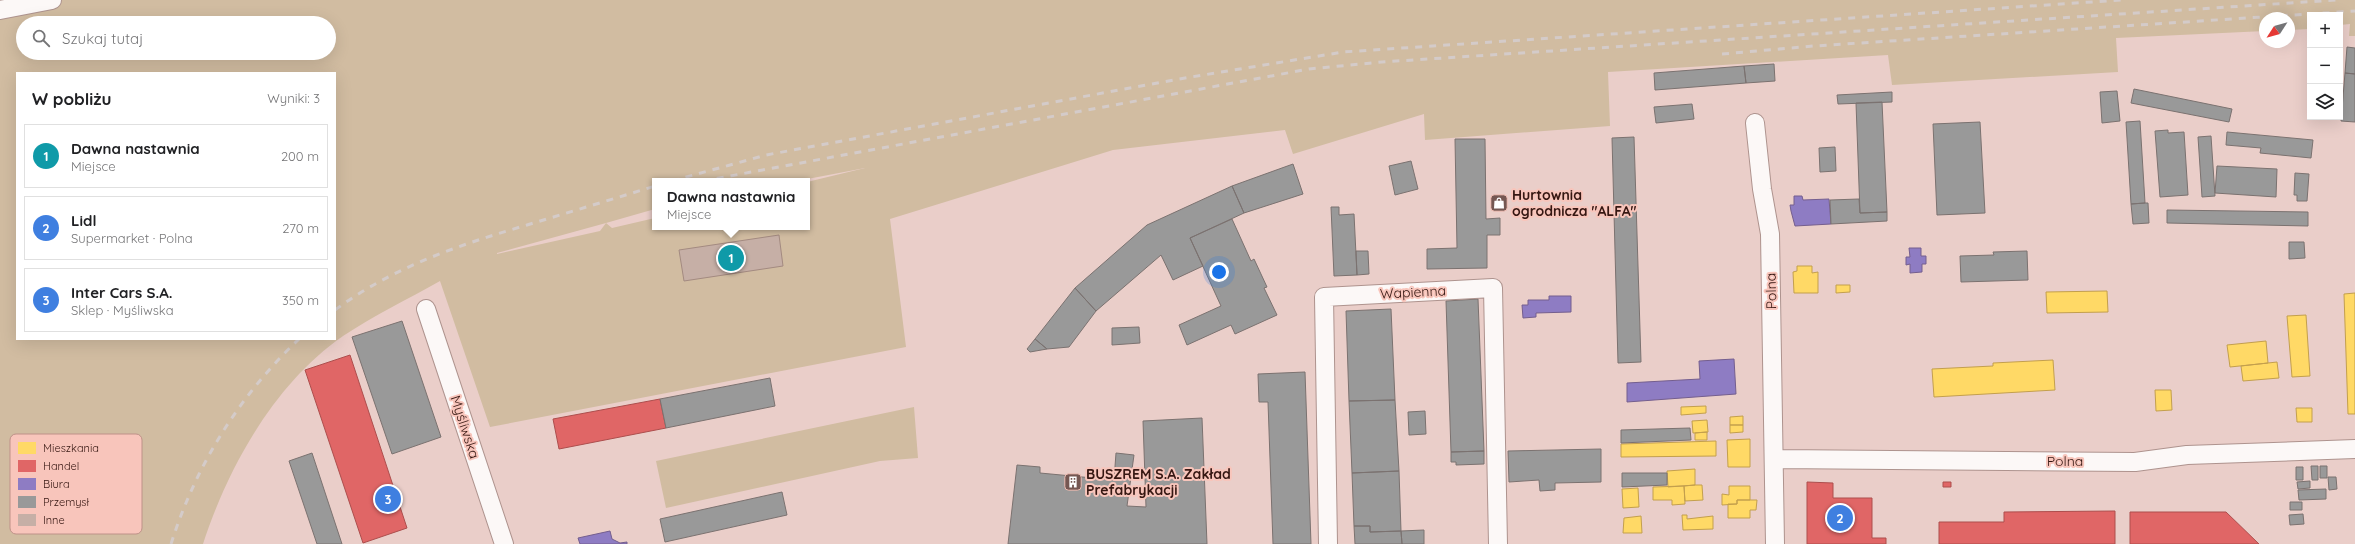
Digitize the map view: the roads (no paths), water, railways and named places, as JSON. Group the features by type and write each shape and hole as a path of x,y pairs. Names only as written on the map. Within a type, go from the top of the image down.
{"street":[{"path":"0,10 52,0"},
{"name":"Polna","path":"1755,123 1762,189 1770,234 1775,544"},
{"name":"Wapienna","path":"1328,544 1324,297 1493,288 1498,544"},
{"name":"Myśliwska","path":"426,309 504,544"},
{"name":"Polna","path":"1774,459 2135,462 2187,455 2355,449"}],"railway":[{"path":"683,178 766,155 1179,79 1343,52 2121,0"},
{"path":"719,178 1309,69 1382,62 2336,0"},
{"path":"1722,54 1814,46 2355,11"},
{"path":"336,309 380,281 403,269 452,249 652,187"},
{"path":"171,544 193,487 222,433 257,384 298,340"}],"place":[{"name":"Hurtownia ogrodnicza \"ALFA\"","path":"1499,203"},
{"name":"Dawna nastawnia","path":"731,258"},
{"name":"BUSZREM S.A. Zakład Prefabrykacji","path":"1073,482"},
{"name":"Inter Cars S.A.","path":"388,499"},
{"name":"Lidl","path":"1840,518"}]}
